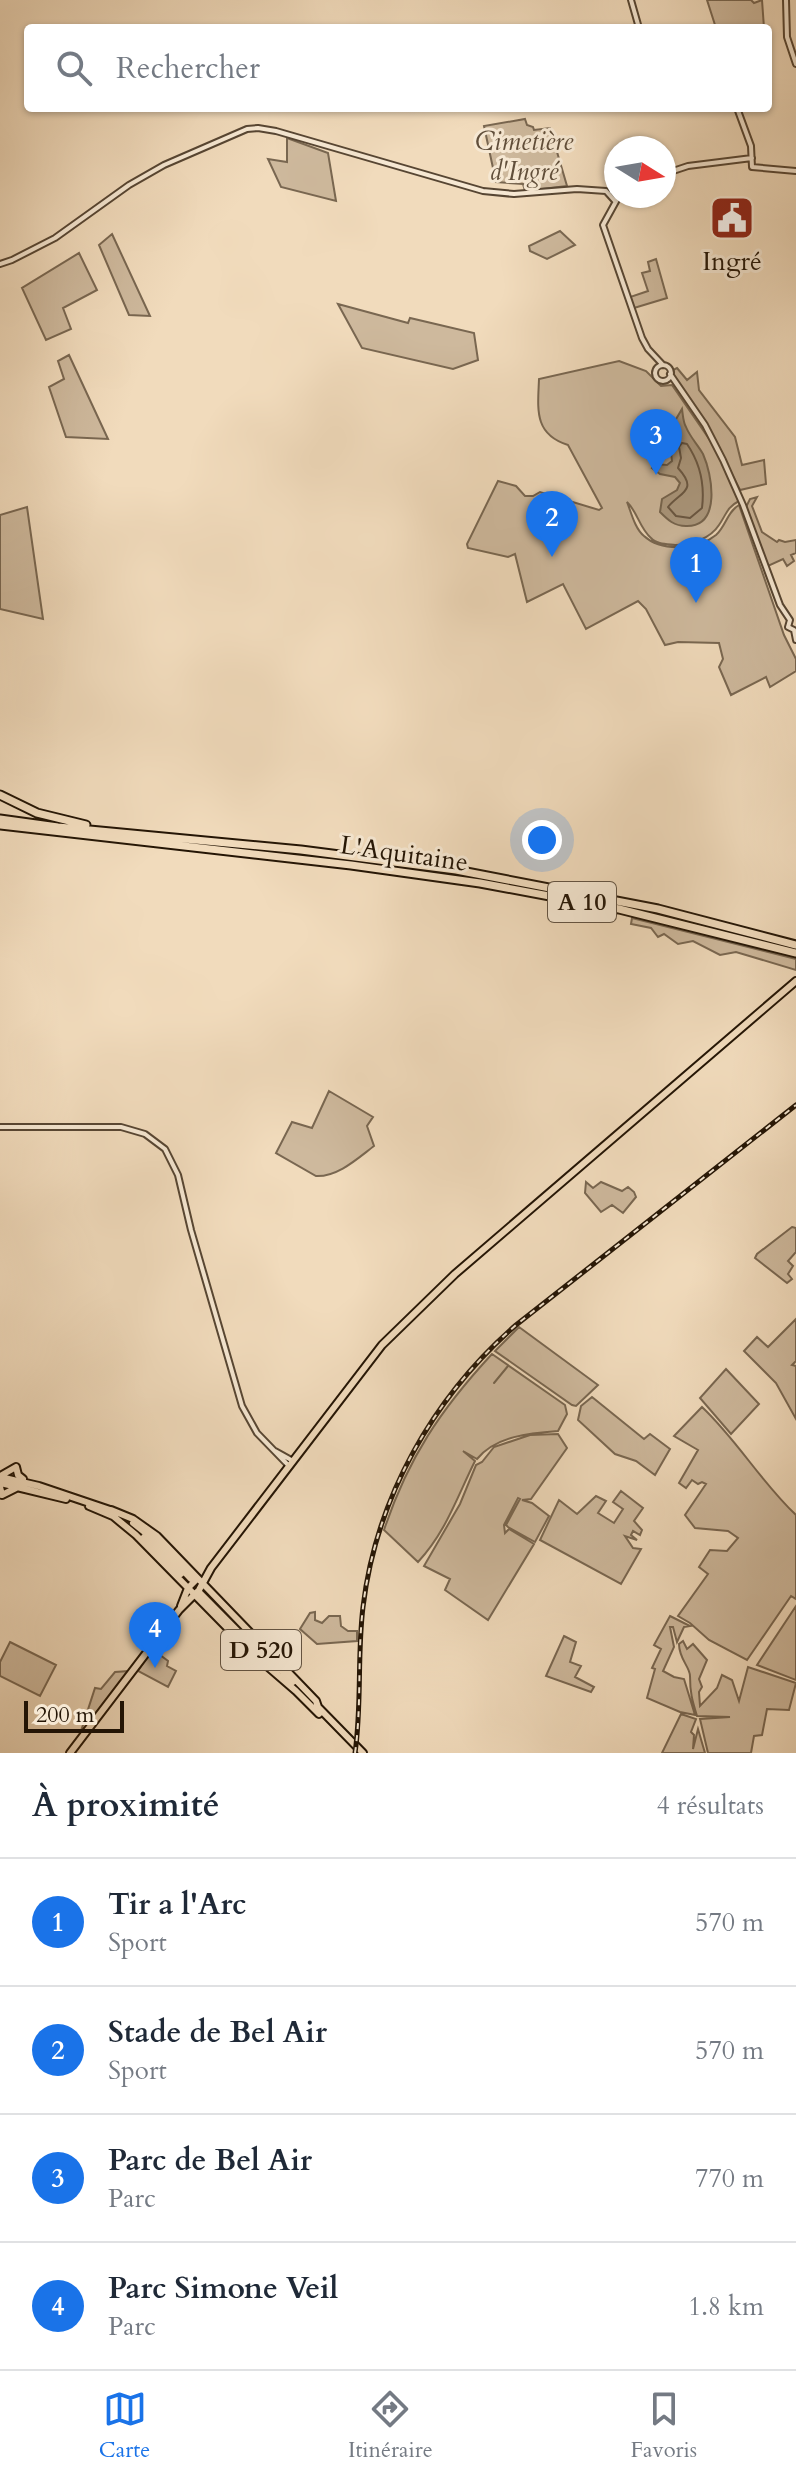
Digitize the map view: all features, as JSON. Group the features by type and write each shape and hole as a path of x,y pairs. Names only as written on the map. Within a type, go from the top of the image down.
{"highway":[{"path":"0,795 55,819 111,830"},
{"name":"L'Aquitaine","path":"0,819 314,852 507,879 658,909 796,945"},
{"name":"L'Aquitaine","path":"0,825 480,883 619,909 796,953"}],"main road":[{"path":"70,1753 382,1345 424,1302 659,1096 796,981"},
{"path":"26,1488 13,1488 2,1495 2,1481 16,1467 20,1478 146,1527 196,1586"},
{"path":"2,1481 112,1513 153,1543 196,1586"},
{"path":"2,1481 53,1490"},
{"path":"112,1513 196,1586"},
{"name":"D 520","path":"196,1586 268,1668 360,1752"},
{"name":"D 520","path":"196,1586 301,1685 360,1752"}],"street":[{"path":"631,0 638,24"},
{"path":"786,0 787,37 796,64"},
{"path":"739,112 746,129 752,167 796,171"},
{"path":"0,264 55,238 142,177 250,128 276,131 483,191 514,194 604,191"},
{"path":"676,170 752,158"},
{"path":"611,208 603,225 642,338 655,358 669,368 723,460 780,605 793,620 787,626 795,629 796,640"},
{"path":"607,216 607,234"},
{"path":"599,233 607,234"},
{"path":"655,358 656,379 679,387"},
{"path":"657,368 663,365"},
{"path":"665,381 670,374"},
{"path":"0,1127 116,1127 142,1132 161,1145 173,1161 242,1406 257,1433 291,1464"}],"green space":[{"path":"707,0 751,0 754,3 762,0 764,24 715,24"},
{"name":"Cimetière d'Ingré","path":"525,119 534,130 550,128 567,186 525,191 523,184 496,182 484,126"},
{"path":"287,138 328,153 336,201 281,187 268,159 287,162"},
{"path":"560,231 575,245 547,259 530,251 529,246"},
{"path":"112,234 150,316 129,315 99,245"},
{"path":"79,253 97,290 63,308 71,329 46,340 22,288"},
{"path":"656,259 667,298 634,308 630,297 648,291 642,273 650,271 648,262"},
{"path":"338,304 408,323 410,318 474,333 478,360 453,369 362,348"},
{"path":"69,355 108,439 66,437 49,387 64,379 58,361"},
{"path":"619,361 646,371 661,386 672,385 716,449 739,501 729,509 711,534 687,544 653,540 627,502 636,525 644,536 660,545 690,546 716,535 739,505 784,635 796,659 796,671 770,687 766,677 731,695 719,667 723,659 719,643 678,642 665,645 646,609 638,601 586,629 563,584 527,602 515,554 508,557 468,548 467,544 498,481 516,486 525,496 540,492 599,510 602,508 568,445 543,427 539,410 539,379"},
{"path":"677,368 687,380 697,372 699,390 735,437 742,465 764,460 766,484 740,490 706,424 674,378 673,370"},
{"path":"757,497 752,506 762,532 777,542 796,540 796,553 791,555 794,561 787,566 783,559 768,566 746,507 750,499"},
{"path":"27,507 43,619 0,609 0,515"},
{"path":"632,918 796,959 796,970 736,952 720,955 693,941 678,944 664,934 658,937 651,928 631,924"},
{"path":"329,1091 373,1117 367,1126 374,1146 340,1170 316,1176 276,1153 292,1122 312,1128"},
{"path":"586,1182 593,1188 601,1182 622,1191 628,1187 636,1197 623,1213 612,1205 601,1212 585,1193"},
{"path":"792,1227 796,1228 796,1252 788,1261 793,1266 788,1274 792,1279 787,1283 755,1258"},
{"path":"796,1319 796,1361 792,1365 796,1366 796,1419 776,1383 744,1351 757,1337 768,1347"},
{"path":"519,1327 598,1385 576,1406 572,1405 495,1351"},
{"path":"492,1354 565,1405 567,1414 558,1431 504,1441 477,1459 463,1451 475,1461 444,1526 418,1562 384,1530 393,1504 428,1436"},
{"path":"726,1369 759,1404 731,1434 700,1398"},
{"path":"592,1397 644,1439 650,1434 670,1449 655,1475 636,1461 615,1454 578,1420 581,1406"},
{"path":"702,1407 796,1515 796,1599 791,1596 747,1660 709,1640 678,1616 708,1574 699,1567 710,1550 727,1551 738,1538 728,1531 695,1528 685,1515 706,1484 692,1480 686,1488 679,1483 698,1450 674,1436"},
{"path":"558,1434 567,1448 531,1499 522,1500 532,1503 549,1516 535,1542 508,1527 506,1525 518,1498 504,1525 505,1533 509,1529 534,1544 488,1620 445,1590 450,1579 424,1566 460,1504 476,1465 494,1447 530,1435"},
{"path":"621,1491 643,1508 634,1521 642,1530 640,1535 633,1531 631,1535 637,1540 625,1536 633,1548 641,1549 621,1584 540,1540 559,1500 577,1514 596,1496 606,1501 598,1513 614,1523 623,1509 613,1502"},
{"path":"796,1606 796,1680 757,1665"},
{"path":"315,1612 315,1620 322,1623 329,1616 340,1616 341,1626 348,1631 357,1631 357,1641 317,1644 300,1629 310,1613"},
{"path":"670,1616 690,1626 684,1627 677,1642 673,1627 670,1627 674,1647 663,1671 684,1679 695,1715 647,1698 655,1669 652,1668 661,1649 654,1645"},
{"path":"564,1636 576,1642 570,1662 581,1666 575,1677 594,1687 591,1692 546,1676"},
{"path":"683,1641 687,1649 693,1644 707,1660 699,1679 702,1687 699,1692 700,1706 717,1688 722,1675 732,1680 739,1701 748,1667 796,1683 789,1710 767,1709 762,1735 754,1736 751,1753 708,1753 700,1719 730,1717 697,1716 690,1673 679,1649"},
{"path":"10,1642 56,1665 40,1696 0,1676 0,1662"},
{"path":"152,1649 176,1671 168,1687 138,1671"},
{"path":"130,1671 82,1728 95,1688 101,1689 115,1672"},
{"path":"681,1714 696,1719 691,1732 694,1735 693,1749 698,1729 705,1753 662,1753"}],"water":[{"path":"682,409 685,425 703,454 711,486 710,509 705,518 697,524 686,526 675,524 660,512 662,499 677,490 680,483 675,477 660,474 652,468 655,464 667,465 672,461 671,452 659,447 657,441 676,438 672,426"}],"waterway":[{"path":"494,1383 508,1366"}],"railway":[{"path":"355,1753 361,1625 370,1567 395,1489 435,1417 486,1353 516,1325 796,1105"}],"place":[{"name":"Ingré","path":"732,218"},
{"name":"Parc de Bel Air","path":"656,475"},
{"name":"Stade de Bel Air","path":"552,557"},
{"name":"Tir a l'Arc","path":"696,603"},
{"name":"Parc Simone Veil","path":"155,1668"}]}
